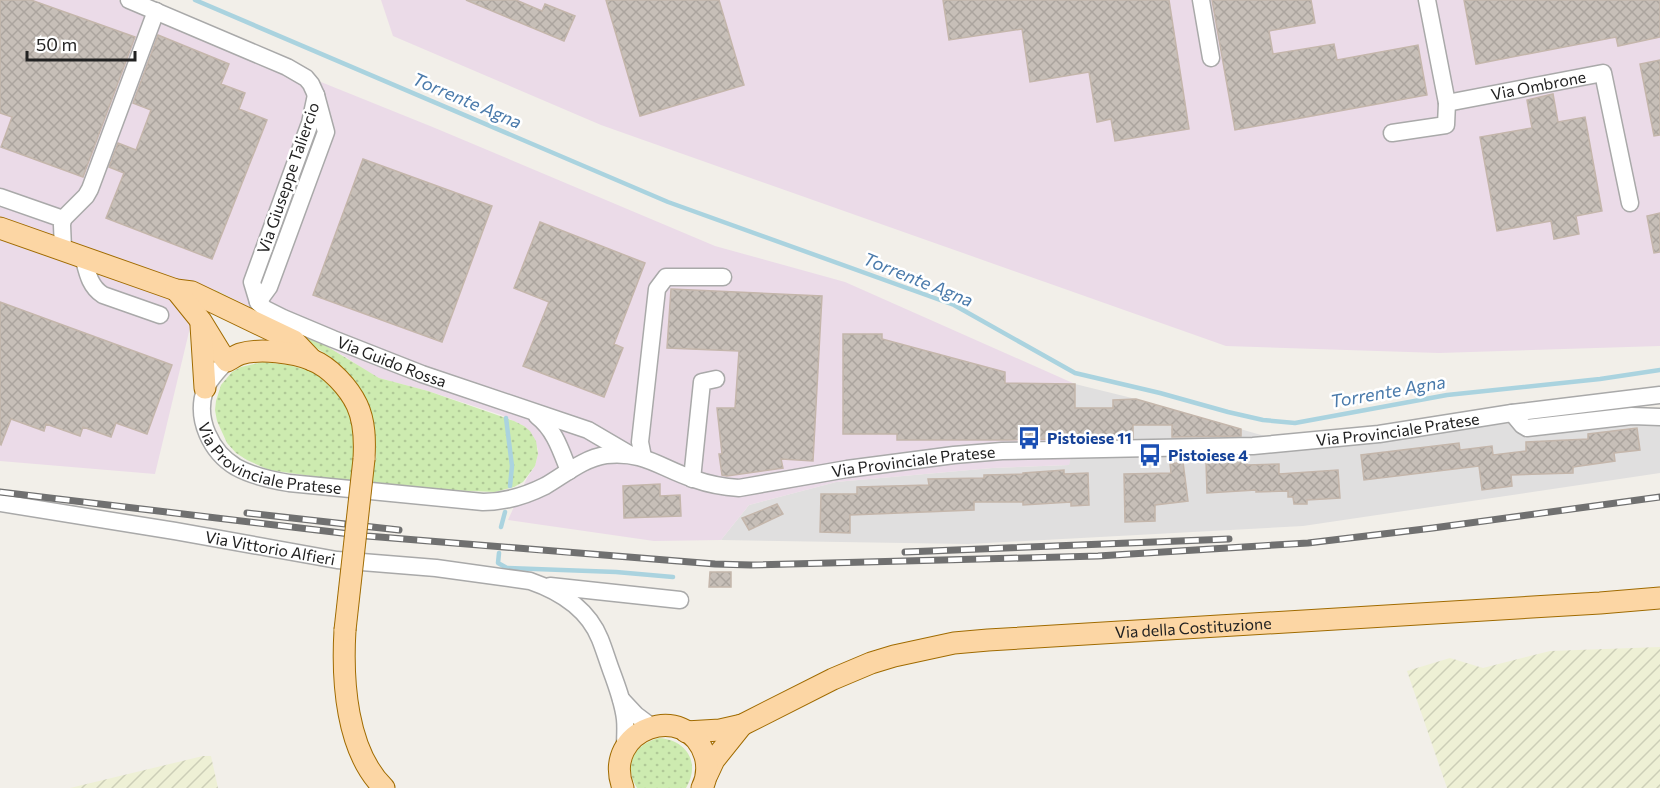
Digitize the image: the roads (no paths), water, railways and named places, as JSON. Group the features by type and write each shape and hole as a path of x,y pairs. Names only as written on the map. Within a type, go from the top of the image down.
{"main road":[{"name":"Via Guido Rossa","path":"0,228 176,290 192,292 294,341 312,360"},
{"path":"176,290 201,321 220,352 237,357 243,332 238,320 231,312"},
{"path":"201,321 205,388"},
{"name":"Via Provinciale Pratese","path":"237,357 278,352 312,360 327,369 357,404 365,437 345,630 346,692 359,751 375,780 384,788"},
{"name":"Via della Costituzione","path":"742,725 833,679 871,663 912,651 954,643 1660,598"},
{"path":"686,732 720,730 742,725"},
{"path":"704,781 714,760 742,725"},
{"path":"617,785 621,758 631,739 641,731 652,727 669,726 686,732 703,750 706,762 704,781"}],"street":[{"path":"63,249 63,219 90,189 156,11 129,0"},
{"path":"1200,0 1211,58"},
{"path":"1392,133 1446,125 1447,103 1426,0"},
{"name":"Via Giuseppe Taliercio","path":"156,11 287,67 306,78 316,95 310,123 252,282 258,302"},
{"name":"Via Ombrone","path":"1447,103 1603,73 1630,203"},
{"path":"0,197 63,219"},
{"path":"83,256 89,278 96,290 103,295 160,315"},
{"path":"637,456 657,289 666,277 723,277"},
{"name":"Via Guido Rossa","path":"258,302 265,309 333,339 422,374 588,430 637,456"},
{"name":"Via Provinciale Pratese","path":"237,357 215,373 205,388 202,417 206,432 216,448 246,472 276,481 491,502 527,494 589,460 604,455 637,456 692,479 723,487 739,488 847,469 954,455 1002,451 1253,446 1379,434 1512,413 1660,395"},
{"path":"692,479 702,382 716,379"},
{"name":"Via Guido Rossa","path":"531,412 545,422 552,432 569,471"},
{"path":"1512,413 1527,428 1632,416 1660,417"},
{"name":"Via Vittorio Alfieri","path":"0,503 337,560 436,568 530,581 543,585 680,600"},
{"name":"Via Vittorio Alfieri","path":"543,585 577,607 593,625 600,638 621,698 625,720 625,747"},
{"name":"Via Vittorio Alfieri","path":"621,698 636,715 652,727"}],"waterway":[{"name":"Torrente Agna","path":"195,0 668,202 954,305 1075,373 1228,412 1263,420 1295,423 1447,395 1600,379 1660,370"},
{"path":"506,418 512,466 510,486"},
{"path":"501,527 505,512"},
{"path":"499,553 498,563 507,568 616,572 673,577"}],"railway":[{"path":"0,492 367,536 751,565 1098,556 1308,543 1660,497"},
{"path":"247,513 399,530"},
{"path":"905,552 1229,539"}],"place":[{"name":"Pistoiese 11","path":"1029,438"},
{"name":"Pistoiese 4","path":"1150,455"}]}
